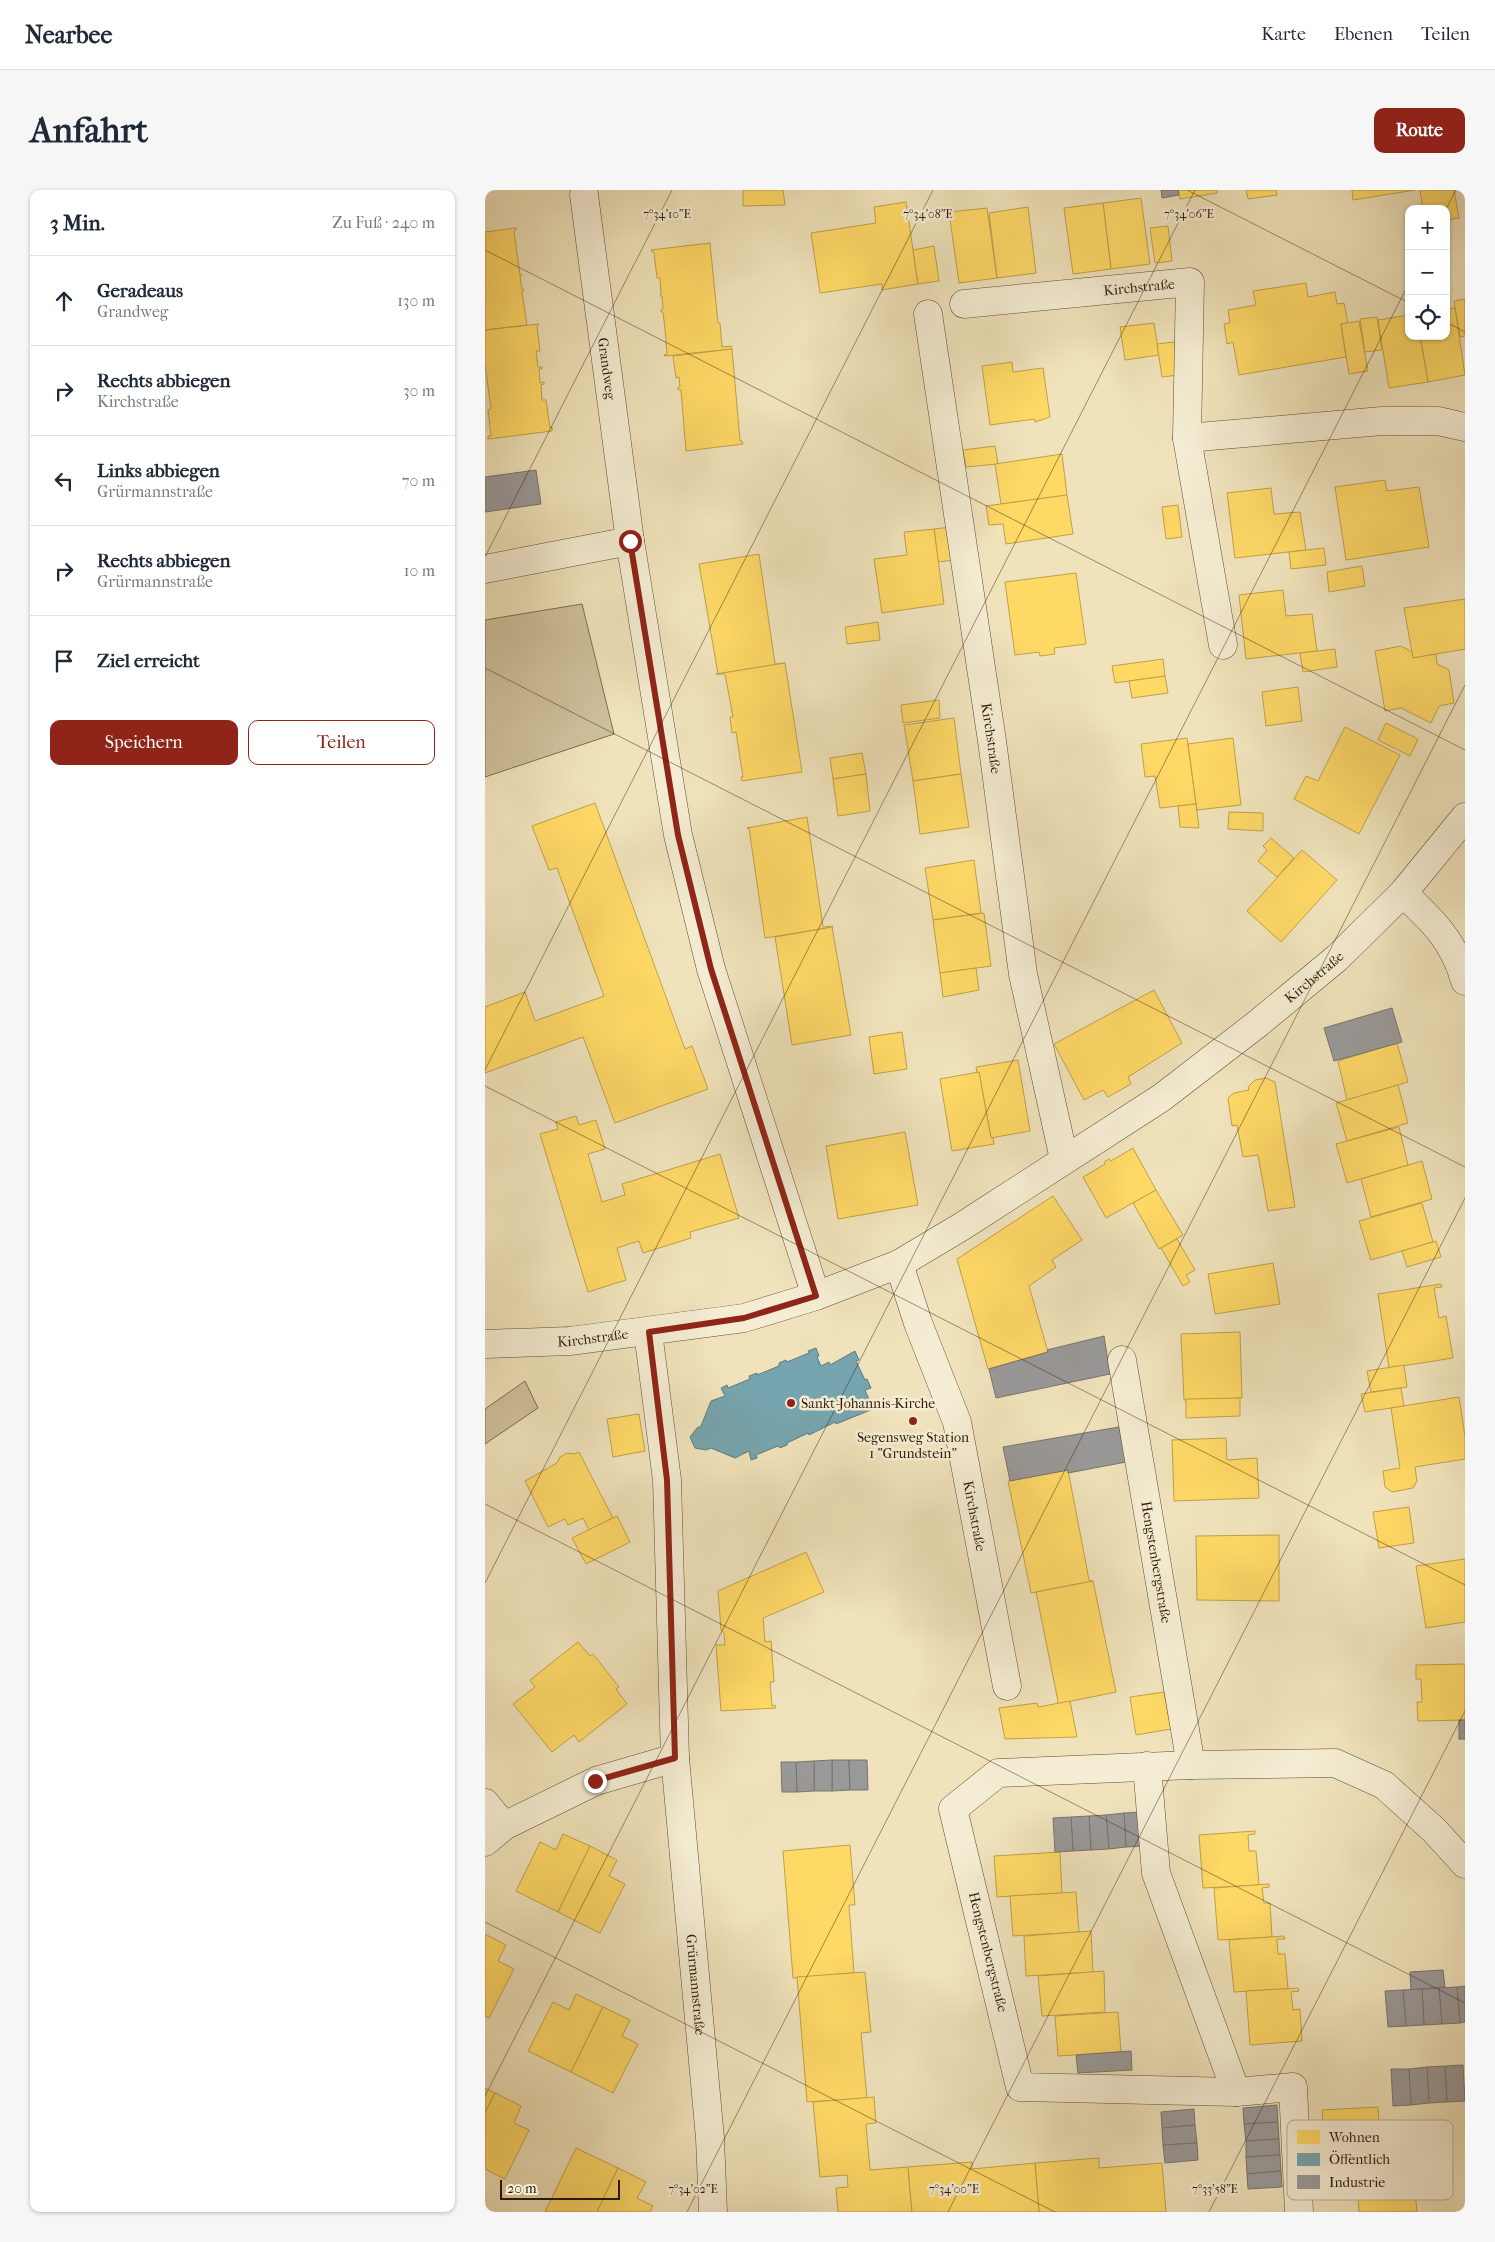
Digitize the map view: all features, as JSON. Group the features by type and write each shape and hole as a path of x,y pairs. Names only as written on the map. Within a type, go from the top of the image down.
{"street":[{"name":"Grandweg","path":"584,195 630,541 678,835 704,940 743,1071 816,1296"},
{"name":"Kirchstraße","path":"965,304 1190,282 1187,438 1223,645"},
{"name":"Kirchstraße","path":"927,314 992,741 1023,974 1065,1159"},
{"path":"1187,438 1382,421 1438,421 1465,427"},
{"path":"485,569 630,541"},
{"name":"Kirchstraße","path":"485,1344 570,1341 744,1318 816,1296 899,1264 961,1227 1161,1098 1256,1025 1337,958 1403,893 1465,817"},
{"path":"1403,893 1433,921 1459,959 1465,981"},
{"name":"Kirchstraße","path":"899,1264 918,1323 957,1422 1007,1686"},
{"name":"Grürmannstraße","path":"649,1332 667,1480 675,1758 710,2138 713,2212"},
{"name":"Hengstenbergstraße","path":"1122,1360 1191,1765"},
{"path":"485,1803 494,1834 595,1781 675,1758"},
{"name":"Hengstenbergstraße","path":"1295,2120 1293,2087 1236,2092 1020,2086 953,1809 998,1773 1147,1766 1335,1763 1384,1785 1434,1830 1465,1864"},
{"path":"1147,1766 1156,1873 1236,2092"}],"shaded area":[{"path":"582,604 614,734 485,777 485,620"},
{"path":"525,1381 538,1408 485,1444 485,1409"}],"building: Wohnen":[{"path":"743,190 783,190 785,205 743,206"},
{"path":"1178,190 1217,190 1217,193 1180,199"},
{"path":"1246,190 1276,190 1277,195 1248,199"},
{"path":"1352,190 1415,190 1353,200"},
{"path":"1420,190 1454,190 1459,218 1450,219 1450,205 1422,205"},
{"path":"1141,198 1150,264 1111,269 1103,203"},
{"path":"906,202 918,284 882,290 882,284 820,293 811,233 876,223 874,207"},
{"path":"1103,203 1111,269 1073,274 1064,208"},
{"path":"1028,207 1036,273 997,278 989,213"},
{"path":"987,208 997,278 959,283 949,212"},
{"path":"1168,226 1172,261 1155,263 1150,228"},
{"path":"516,228 514,231 520,275 522,274 520,277 522,289 524,290 522,292 527,325 485,330 485,232"},
{"path":"710,243 722,347 731,346 732,349 665,356 667,354 663,312 661,312 661,309 663,309 662,296 660,296 660,278 657,278 654,252 651,250"},
{"path":"934,246 939,281 918,284 913,250"},
{"path":"1306,283 1308,297 1335,292 1337,304 1344,303 1348,323 1341,324 1346,357 1239,375 1233,342 1227,344 1224,324 1230,323 1228,310 1256,305 1253,291"},
{"path":"1465,299 1465,336 1460,337 1454,301"},
{"path":"1455,308 1465,375 1428,382 1421,340 1450,340 1450,309"},
{"path":"1405,316 1405,340 1421,340 1428,382 1389,388 1378,320"},
{"path":"1377,317 1382,350 1365,352 1360,319"},
{"path":"1359,321 1368,371 1349,374 1341,324"},
{"path":"1154,323 1159,355 1125,360 1120,327"},
{"path":"539,324 537,326 540,351 536,351 538,367 542,367 542,369 539,369 540,383 544,382 541,385 542,400 546,400 552,431 488,439 488,436 491,436 488,410 491,409 485,364 485,330"},
{"path":"1174,342 1179,375 1162,377 1157,344"},
{"path":"732,349 740,441 743,444 686,451 681,390 678,390 678,387 680,387 679,377 676,378 673,356"},
{"path":"1012,362 1013,372 1043,368 1050,417 1035,422 1035,419 990,425 982,366"},
{"path":"995,446 998,464 966,467 963,450"},
{"path":"1062,454 1067,495 1001,504 995,464"},
{"path":"1385,480 1387,491 1419,487 1429,547 1346,560 1335,487"},
{"path":"1271,488 1274,514 1300,512 1306,550 1235,558 1227,493"},
{"path":"1067,495 1073,534 1006,544 1003,524 989,525 986,506"},
{"path":"1178,505 1182,537 1166,539 1162,507"},
{"path":"951,527 955,560 938,562 934,529"},
{"path":"934,529 944,604 882,613 874,559 907,555 904,532"},
{"path":"1324,548 1326,565 1291,569 1289,552"},
{"path":"759,554 775,664 785,663 718,674 699,564"},
{"path":"1362,566 1365,586 1329,592 1327,572"},
{"path":"1076,573 1086,644 1054,648 1055,654 1040,656 1039,652 1015,655 1005,582"},
{"path":"1283,590 1286,616 1312,614 1317,651 1246,659 1239,595"},
{"path":"1465,599 1465,649 1413,658 1404,608"},
{"path":"878,622 880,640 847,644 845,627"},
{"path":"1401,646 1412,652 1413,658 1436,654 1437,664 1449,670 1454,703 1439,706 1431,723 1401,708 1385,711 1375,651"},
{"path":"1335,649 1337,667 1303,672 1300,653"},
{"path":"1163,659 1165,676 1115,683 1112,666"},
{"path":"785,663 802,772 742,781 736,732 732,733 730,717 733,717 725,674 716,674"},
{"path":"1165,676 1168,693 1132,698 1129,681"},
{"path":"1298,687 1302,721 1266,726 1262,692"},
{"path":"939,700 940,718 903,723 901,705"},
{"path":"954,718 961,774 913,781 904,725"},
{"path":"1386,723 1418,739 1410,756 1378,740"},
{"path":"1345,727 1400,755 1359,834 1294,799 1306,776 1318,781"},
{"path":"1187,738 1196,804 1160,808 1155,776 1145,777 1141,744"},
{"path":"1233,738 1241,805 1197,810 1188,744"},
{"path":"862,753 866,774 833,779 830,758"},
{"path":"866,774 870,811 838,816 833,779"},
{"path":"961,774 969,827 920,834 913,781"},
{"path":"595,803 685,1049 692,1046 708,1089 615,1123 583,1037 485,1073 485,1007 525,992 535,1021 604,996 557,868 549,870 532,826"},
{"path":"1196,804 1199,828 1180,827 1178,806"},
{"path":"1229,812 1263,813 1263,831 1228,829"},
{"path":"807,817 823,927 833,927 765,938 749,828 747,828"},
{"path":"1271,838 1294,858 1277,877 1258,861 1267,850 1263,846"},
{"path":"1302,850 1337,880 1281,942 1247,911"},
{"path":"974,860 981,913 933,920 925,868"},
{"path":"984,913 991,966 940,973 933,920"},
{"path":"832,927 851,1035 792,1045 775,937"},
{"path":"976,968 979,990 943,997 940,973"},
{"path":"1154,990 1182,1043 1128,1077 1131,1084 1108,1097 1103,1090 1084,1100 1054,1044"},
{"path":"902,1032 907,1069 874,1074 869,1037"},
{"path":"1397,1043 1408,1082 1347,1100 1338,1061"},
{"path":"1018,1060 1030,1131 991,1138 979,1072 977,1073 976,1067"},
{"path":"979,1072 991,1138 993,1138 994,1144 952,1151 940,1079"},
{"path":"1266,1078 1275,1082 1295,1207 1268,1211 1258,1155 1243,1157 1237,1125 1232,1126 1228,1098 1234,1093 1249,1090 1248,1087 1255,1080"},
{"path":"1398,1085 1408,1123 1347,1141 1336,1103"},
{"path":"576,1116 579,1125 596,1120 605,1149 588,1154 602,1202 625,1195 622,1184 720,1154 739,1218 690,1232 691,1238 643,1253 639,1241 617,1248 626,1280 588,1292 540,1134 558,1129 556,1122"},
{"path":"1399,1127 1408,1165 1347,1183 1336,1144"},
{"path":"905,1132 918,1205 838,1219 826,1146"},
{"path":"1133,1148 1156,1190 1106,1218 1083,1177 1105,1164 1104,1162 1109,1159 1111,1161"},
{"path":"1422,1161 1432,1199 1371,1217 1361,1179"},
{"path":"1156,1190 1183,1235 1159,1249 1133,1203"},
{"path":"1053,1196 1082,1240 1052,1260 1056,1267 1029,1286 1048,1352 988,1369 957,1259"},
{"path":"1422,1203 1433,1242 1371,1260 1359,1221"},
{"path":"1177,1239 1195,1270 1186,1275 1190,1282 1183,1286 1161,1248"},
{"path":"1436,1241 1441,1257 1407,1267 1402,1251"},
{"path":"1273,1263 1280,1304 1215,1314 1208,1274"},
{"path":"1441,1284 1442,1287 1434,1288 1439,1318 1446,1316 1453,1358 1389,1368 1378,1294"},
{"path":"1240,1332 1242,1398 1184,1400 1181,1334"},
{"path":"1404,1365 1407,1387 1371,1392 1367,1371"},
{"path":"1401,1388 1404,1406 1365,1412 1361,1394"},
{"path":"1459,1397 1465,1436 1465,1459 1415,1467 1417,1481 1413,1488 1392,1492 1385,1487 1383,1471 1400,1468 1391,1408"},
{"path":"1240,1398 1240,1416 1186,1418 1186,1399"},
{"path":"639,1414 645,1451 613,1457 607,1419"},
{"path":"1226,1438 1227,1460 1257,1458 1259,1498 1174,1501 1172,1440"},
{"path":"579,1452 613,1518 589,1530 583,1518 568,1525 565,1519 548,1527 525,1481 557,1463 560,1457 567,1453 574,1454"},
{"path":"1068,1470 1089,1580 1093,1581 1031,1593 1008,1481"},
{"path":"1409,1507 1414,1543 1379,1548 1373,1512"},
{"path":"617,1516 630,1542 586,1564 572,1538"},
{"path":"1279,1535 1279,1601 1197,1600 1196,1536"},
{"path":"806,1552 824,1592 763,1618 765,1642 771,1641 774,1682 770,1682 772,1706 775,1705 776,1708 721,1711 716,1645 725,1645 724,1633 721,1630 718,1591"},
{"path":"1465,1559 1465,1622 1426,1628 1416,1566"},
{"path":"1093,1581 1116,1692 1057,1704 1058,1701 1036,1592"},
{"path":"578,1642 590,1656 593,1654 619,1687 616,1689 627,1704 579,1742 574,1735 552,1752 513,1704 535,1687 530,1680"},
{"path":"1465,1664 1465,1720 1418,1721 1417,1702 1422,1702 1421,1679 1416,1679 1416,1665"},
{"path":"1164,1692 1171,1729 1136,1735 1130,1697"},
{"path":"1070,1701 1077,1737 1005,1739 999,1708 1037,1703 1038,1707"},
{"path":"1255,1831 1255,1834 1248,1835 1249,1851 1256,1851 1259,1885 1203,1888 1199,1835"},
{"path":"563,1834 590,1846 558,1912 516,1891 540,1842 556,1850"},
{"path":"850,1845 855,1905 849,1905 854,1973 793,1978 783,1851"},
{"path":"590,1846 617,1860 609,1876 625,1884 600,1933 558,1912"},
{"path":"1060,1852 1062,1893 997,1897 994,1856"},
{"path":"1269,1884 1269,1887 1262,1888 1264,1903 1270,1903 1272,1937 1218,1940 1214,1888"},
{"path":"1076,1892 1079,1932 1013,1936 1010,1896"},
{"path":"1091,1931 1093,1972 1026,1976 1024,1936"},
{"path":"485,1934 506,1945 498,1961 514,1969 489,2018 485,2016"},
{"path":"1284,1936 1285,1939 1277,1939 1278,1954 1285,1954 1288,1989 1234,1992 1229,1940"},
{"path":"1104,1971 1105,2012 1042,2016 1038,1976"},
{"path":"865,1972 871,2032 861,2033 867,2098 807,2102 797,1977"},
{"path":"1298,1988 1299,1991 1291,1992 1293,2010 1300,2009 1302,2041 1250,2045 1246,1991"},
{"path":"576,1994 603,2007 571,2072 528,2051 553,2002 569,2010"},
{"path":"603,2007 630,2020 622,2036 638,2044 613,2093 571,2072"},
{"path":"1118,2012 1121,2052 1058,2056 1055,2016"},
{"path":"485,2088 495,2093 485,2113"},
{"path":"495,2093 521,2106 514,2123 529,2130 505,2179 485,2169 485,2113"},
{"path":"874,2097 876,2123 866,2124 870,2170 908,2167 912,2212 838,2212 836,2188 848,2187 847,2175 820,2177 813,2102"},
{"path":"1378,2107 1379,2120 1323,2120 1322,2110"},
{"path":"576,2148 618,2168 597,2212 545,2212"},
{"path":"1099,2158 1099,2168 1162,2163 1166,2212 1039,2212 1035,2163"},
{"path":"972,2162 972,2169 1035,2163 1039,2212 912,2212 908,2167"},
{"path":"618,2168 646,2182 637,2198 653,2206 650,2212 597,2212"},
{"path":"1358,2200 1416,2200 1417,2212 1359,2212"}],"building: Öffentlich":[{"name":"Sankt-Johannis-Kirche","path":"816,1348 821,1366 829,1362 830,1365 855,1351 859,1360 856,1361 871,1388 865,1390 873,1409 836,1424 835,1422 809,1435 808,1433 780,1448 778,1446 756,1455 757,1458 751,1460 749,1451 735,1458 711,1448 706,1450 695,1448 690,1437 701,1426 711,1401 725,1396 721,1388 727,1385 728,1388 750,1379 749,1376 757,1373 757,1375 779,1366 779,1363 786,1360 787,1362"}],"building: Industrie":[{"path":"1161,190 1178,190 1179,195 1162,198"},
{"path":"536,470 541,504 485,512 485,477"},
{"path":"1392,1008 1402,1042 1334,1061 1324,1028"},
{"path":"1104,1336 1110,1374 996,1398 989,1369 1048,1352 1047,1350"},
{"path":"1119,1427 1126,1462 1010,1481 1003,1447"},
{"path":"1459,1720 1465,1720 1465,1739 1459,1739"},
{"path":"832,1760 849,1760 850,1790 832,1791"},
{"path":"832,1760 832,1791 814,1791 814,1761"},
{"path":"849,1760 867,1760 868,1790 850,1790"},
{"path":"814,1761 814,1791 797,1792 796,1762"},
{"path":"781,1762 796,1762 797,1792 782,1792"},
{"path":"1142,1812 1145,1846 1126,1847 1124,1813"},
{"path":"1124,1813 1126,1847 1109,1849 1106,1815"},
{"path":"1106,1815 1109,1849 1091,1850 1089,1816"},
{"path":"1089,1816 1091,1850 1073,1851 1071,1817"},
{"path":"1071,1817 1073,1851 1055,1852 1053,1818"},
{"path":"1443,1970 1445,1987 1411,1990 1410,1972"},
{"path":"1465,1986 1465,2022 1460,2023 1457,1987"},
{"path":"1457,1987 1460,2023 1442,2024 1439,1988"},
{"path":"1439,1988 1442,2024 1424,2025 1422,1989"},
{"path":"1422,1989 1424,2025 1406,2026 1403,1990"},
{"path":"1403,1990 1406,2026 1388,2027 1385,1991"},
{"path":"1131,2051 1132,2070 1078,2073 1076,2055"},
{"path":"1463,2065 1465,2101 1447,2102 1445,2066"},
{"path":"1445,2066 1447,2102 1429,2103 1427,2067"},
{"path":"1427,2067 1429,2103 1411,2105 1409,2069"},
{"path":"1391,2069 1409,2069 1411,2105 1393,2106"},
{"path":"1277,2105 1278,2122 1244,2124 1243,2108"},
{"path":"1194,2109 1195,2125 1162,2128 1161,2112"},
{"path":"1278,2122 1279,2139 1246,2141 1244,2124"},
{"path":"1195,2125 1197,2143 1163,2145 1162,2128"},
{"path":"1279,2139 1280,2155 1246,2157 1246,2141"},
{"path":"1197,2143 1198,2160 1165,2163 1163,2145"},
{"path":"1280,2155 1281,2171 1247,2174 1246,2157"},
{"path":"1281,2171 1282,2187 1248,2189 1247,2174"}],"place":[{"name":"Sankt-Johannis-Kirche","path":"791,1403"},
{"name":"Segensweg Station 1 \"Grundstein\"","path":"913,1421"}],"route":[{"path":"595,1781 675,1758 667,1480 649,1332 744,1318 816,1296 711,969 678,835 630,541"}]}
